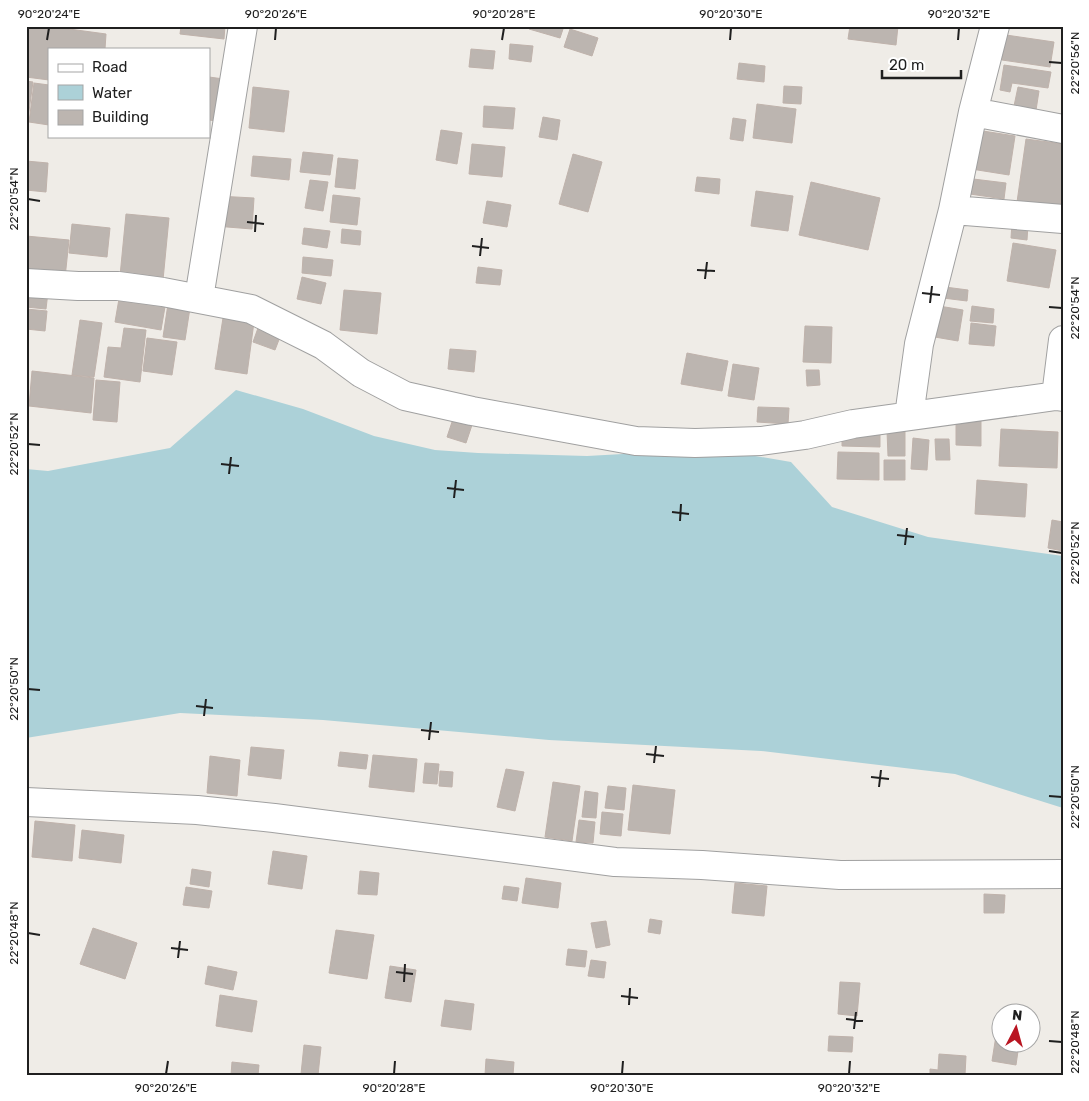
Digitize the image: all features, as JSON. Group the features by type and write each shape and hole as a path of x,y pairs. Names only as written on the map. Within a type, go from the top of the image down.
{"street":[{"path":"199,298 243,26"},
{"path":"909,416 919,344 995,26"},
{"path":"973,112 1063,129"},
{"path":"952,210 1063,219"},
{"path":"26,283 118,286 199,298 251,309 323,345 360,373 405,396 472,411 636,441 695,443 762,441 805,435 853,424 1059,397 1063,340"},
{"path":"26,802 197,810 274,818 615,862 840,875 1063,874"}],"water":[{"path":"236,390 303,409 374,436 435,450 587,456 641,453 732,452 791,462 832,507 928,537 1063,556 1063,808 955,774 761,751 549,740 323,720 180,713 26,738 26,469 48,471 170,448"}],"building":[{"path":"26,26 47,26 106,34 105,48 48,48 48,80 26,77"},
{"path":"181,26 225,26 224,39 180,34"},
{"path":"529,26 564,26 560,38 529,29"},
{"path":"850,26 898,26 896,45 848,39"},
{"path":"570,29 598,38 592,56 564,47"},
{"path":"1006,35 1054,42 1050,67 1002,60"},
{"path":"510,44 533,46 531,62 509,59"},
{"path":"471,49 495,51 493,69 469,67"},
{"path":"739,63 765,66 764,82 737,79"},
{"path":"1004,65 1051,72 1048,88 1012,83 1010,92 1000,90"},
{"path":"210,77 231,80 225,122 210,120"},
{"path":"26,81 33,82 26,133"},
{"path":"34,83 48,85 48,125 29,122"},
{"path":"784,86 802,87 801,104 783,103"},
{"path":"253,87 289,91 284,132 249,128"},
{"path":"1018,87 1039,91 1036,110 1014,106"},
{"path":"757,104 796,109 792,143 753,138"},
{"path":"484,106 515,108 513,129 483,127"},
{"path":"543,117 560,120 557,140 539,137"},
{"path":"733,118 746,120 743,141 730,139"},
{"path":"970,129 1015,136 1009,175 965,168"},
{"path":"441,130 462,133 457,164 436,160"},
{"path":"1026,139 1063,144 1063,186 1060,207 1017,202"},
{"path":"472,144 505,147 502,177 469,174"},
{"path":"303,152 333,155 330,175 300,172"},
{"path":"573,154 602,162 588,212 559,204"},
{"path":"253,156 291,159 289,180 251,176"},
{"path":"338,158 358,160 355,189 335,187"},
{"path":"26,161 48,163 46,192 26,190"},
{"path":"697,177 720,179 719,194 695,191"},
{"path":"965,178 1006,183 1004,199 963,193"},
{"path":"310,180 328,182 323,211 305,208"},
{"path":"811,182 880,198 868,250 799,235"},
{"path":"756,191 793,196 788,231 751,226"},
{"path":"333,195 360,198 357,225 330,222"},
{"path":"217,196 254,198 252,229 215,226"},
{"path":"487,201 511,205 507,227 483,223"},
{"path":"126,214 169,218 163,280 120,276"},
{"path":"1012,223 1028,225 1027,240 1011,238"},
{"path":"72,224 110,228 107,257 69,253"},
{"path":"304,228 330,231 327,248 302,244"},
{"path":"342,229 361,231 360,245 341,243"},
{"path":"26,236 69,240 65,278 26,275"},
{"path":"1013,243 1056,250 1049,288 1007,281"},
{"path":"303,257 333,260 331,276 302,273"},
{"path":"478,267 502,270 500,285 476,283"},
{"path":"302,277 326,283 321,304 297,299"},
{"path":"945,287 968,290 967,301 943,298"},
{"path":"26,290 48,292 46,309 26,307"},
{"path":"344,290 381,293 377,334 340,330"},
{"path":"120,293 166,301 161,330 115,322"},
{"path":"168,304 190,308 185,340 163,337"},
{"path":"933,305 963,310 958,341 929,336"},
{"path":"972,306 994,309 993,323 970,321"},
{"path":"26,309 47,311 45,331 26,329"},
{"path":"223,318 254,322 247,374 215,369"},
{"path":"80,320 102,323 94,377 72,375"},
{"path":"971,323 996,326 994,346 969,344"},
{"path":"805,326 832,327 831,363 803,362"},
{"path":"124,328 146,330 140,382 104,377 108,347 121,348"},
{"path":"258,328 280,337 275,350 253,342"},
{"path":"147,338 177,342 172,375 143,371"},
{"path":"450,349 476,351 474,372 448,369"},
{"path":"687,353 728,361 722,391 681,384"},
{"path":"733,364 759,368 754,400 728,396"},
{"path":"806,370 819,370 820,385 807,386"},
{"path":"32,371 94,378 91,413 29,406"},
{"path":"96,380 120,382 117,422 93,420"},
{"path":"758,407 789,408 788,424 757,422"},
{"path":"456,410 475,416 466,443 447,437"},
{"path":"956,419 981,420 981,446 956,445"},
{"path":"1001,429 1058,432 1057,468 999,466"},
{"path":"887,431 905,431 905,456 888,456"},
{"path":"842,433 880,434 880,447 842,446"},
{"path":"913,438 929,440 927,470 911,469"},
{"path":"935,439 949,439 950,460 936,460"},
{"path":"838,452 879,453 879,480 837,479"},
{"path":"884,460 905,460 905,480 884,480"},
{"path":"977,480 1027,484 1025,517 975,514"},
{"path":"1052,520 1063,522 1063,551 1048,548"},
{"path":"251,747 284,750 281,779 248,775"},
{"path":"340,752 368,755 366,769 338,766"},
{"path":"373,755 417,759 414,792 369,787"},
{"path":"210,756 240,760 237,796 207,793"},
{"path":"425,763 439,764 437,784 423,783"},
{"path":"506,769 524,772 515,811 497,807"},
{"path":"440,771 453,772 452,787 439,786"},
{"path":"553,782 580,786 572,841 545,837"},
{"path":"633,785 675,790 670,834 628,830"},
{"path":"608,786 626,788 624,810 605,808"},
{"path":"585,791 598,793 596,818 582,817"},
{"path":"602,812 623,814 621,836 600,834"},
{"path":"579,820 595,822 593,843 576,842"},
{"path":"35,821 75,825 72,861 32,857"},
{"path":"82,830 124,835 121,863 79,858"},
{"path":"273,851 307,856 302,889 268,884"},
{"path":"192,869 211,872 209,887 190,884"},
{"path":"360,871 379,873 377,895 358,894"},
{"path":"526,878 561,883 558,908 522,903"},
{"path":"735,883 767,886 764,916 732,913"},
{"path":"504,886 519,888 517,901 502,899"},
{"path":"186,887 212,891 209,908 183,905"},
{"path":"984,894 1005,895 1004,913 984,913"},
{"path":"650,919 662,921 660,934 648,932"},
{"path":"606,921 610,945 596,948 591,923"},
{"path":"93,928 137,943 125,979 80,964"},
{"path":"336,930 374,935 367,979 329,973"},
{"path":"568,949 587,951 585,967 566,965"},
{"path":"591,960 606,962 604,978 588,976"},
{"path":"208,966 237,972 233,990 205,984"},
{"path":"390,966 416,970 411,1002 385,998"},
{"path":"840,982 860,983 857,1016 838,1014"},
{"path":"220,995 257,1001 252,1032 216,1026"},
{"path":"445,1000 474,1004 471,1030 441,1026"},
{"path":"829,1036 853,1037 852,1052 828,1051"},
{"path":"304,1045 321,1047 318,1075 301,1074"},
{"path":"939,1054 966,1056 965,1075 930,1075 930,1069 938,1070"},
{"path":"993,1054 1018,1054 1016,1065 992,1061"},
{"path":"486,1059 514,1062 513,1075 485,1075"},
{"path":"232,1062 259,1065 258,1075 231,1075"}]}
